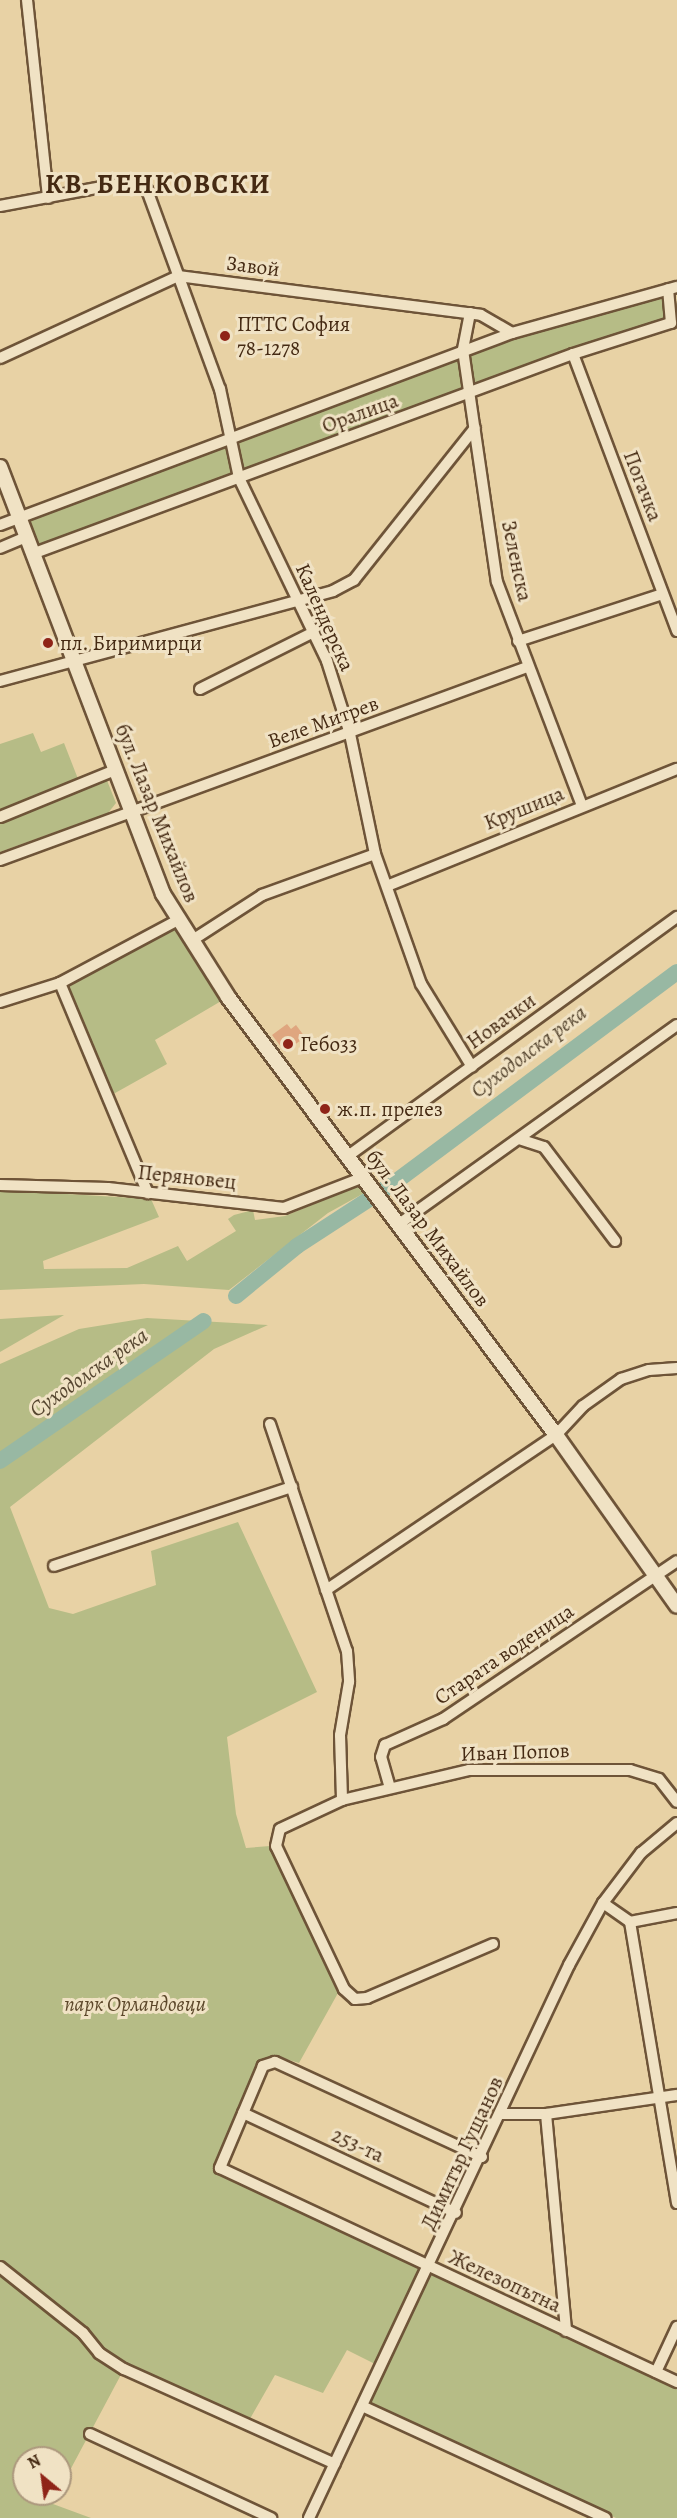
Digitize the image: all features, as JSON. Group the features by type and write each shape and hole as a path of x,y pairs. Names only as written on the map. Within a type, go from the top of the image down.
{"street":[{"path":"0,206 48,198 27,0"},
{"name":"Календерска","path":"48,198 128,182 140,183 147,190 233,436 239,478 314,632 350,734 375,854 421,984 472,1066"},
{"path":"0,358 178,276"},
{"name":"Завой","path":"178,276 470,313 512,333"},
{"name":"Оралица","path":"0,525 463,350 512,333 674,290 671,323 573,354 32,554"},
{"name":"Зеленска","path":"470,313 463,350 497,582 527,667 582,806"},
{"name":"Погачка","path":"573,354 677,631"},
{"path":"0,681 74,665 297,600 354,580 475,428"},
{"name":"бул. Лазар Михайлов","path":"0,467 163,894 178,920 348,1156 556,1435 677,1606"},
{"path":"0,548 26,537"},
{"path":"518,641 663,594"},
{"path":"200,689 314,632"},
{"name":"Веле Митрев","path":"0,860 350,734 527,667"},
{"name":"Крушица","path":"387,886 677,769"},
{"path":"0,817 115,770"},
{"path":"191,941 262,895 375,854"},
{"name":"Новачки","path":"348,1156 677,917"},
{"path":"0,1002 60,983 178,920"},
{"path":"60,983 148,1193"},
{"path":"399,1224 677,1026"},
{"path":"519,1139 544,1147 615,1241"},
{"name":"Перяновец","path":"0,1185 148,1193 284,1208 365,1179"},
{"path":"326,1590 556,1435 583,1406 621,1379 649,1370 677,1368"},
{"path":"270,1424 347,1651 349,1682 340,1735 342,1800"},
{"path":"54,1566 292,1488"},
{"name":"Старата воденица","path":"390,1788 381,1757 385,1745 443,1719 677,1561"},
{"name":"Иван Попов","path":"493,1944 367,1998 355,1999 344,1989 276,1846 280,1829 342,1800 469,1770 630,1770 659,1779 677,1802"},
{"name":"Димитър Гущанов","path":"309,2518 603,1903 641,1853 677,1823"},
{"path":"603,1903 630,1922 677,2203"},
{"path":"630,1922 677,1913"},
{"path":"243,2113 263,2066 275,2062 482,2157"},
{"path":"501,2114 546,2114 677,2095"},
{"name":"Железопътна","path":"243,2113 220,2168 677,2382"},
{"name":"253-та","path":"243,2113 456,2213"},
{"path":"546,2114 566,2331"},
{"path":"0,2267 83,2333 99,2353 124,2368 335,2464"},
{"path":"656,2372 677,2327"},
{"path":"362,2406 605,2518"},
{"path":"90,2433 271,2518"}],"green space":[{"path":"668,289 671,323 32,554 18,517 463,350"},
{"path":"33,733 41,752 64,743 80,784 0,817 0,744"},
{"path":"106,778 116,803 108,813 0,852 0,822"},
{"path":"178,920 228,997 155,1040 167,1064 108,1097 60,983"},
{"path":"360,1185 366,1192 328,1213 229,1290 144,1284 0,1290 0,1190 151,1199 159,1217 43,1261 44,1269 127,1268 178,1246 187,1261 236,1231 228,1219 234,1215 253,1210 255,1220 285,1216"},
{"path":"64,1315 0,1352 0,1319"},
{"name":"парк Орландовци","path":"147,1318 268,1325 214,1349 10,1507 49,1608 73,1614 156,1585 151,1551 238,1522 317,1692 227,1737 236,1814 246,1848 270,1846 338,1993 299,2063 279,2057 258,2062 214,2171 677,2387 677,2518 616,2518 368,2404 385,2369 347,2350 323,2393 275,2375 247,2424 124,2369 72,2466 72,2446 12,2446 12,2506 58,2506 91,2518 0,2518 0,1364 79,1329"}],"building":[{"name":"Гебо33","path":"287,1024 291,1029 296,1025 305,1037 285,1052 272,1035"}],"waterway":[{"name":"Суходолска река","path":"236,1296 297,1246 394,1183 677,972"},
{"name":"Суходолска река","path":"0,1461 204,1321"}],"place":[{"name":"ПТТС София 78-1278","path":"225,336"},
{"name":"пл. Биримирци","path":"48,643"},
{"name":"Гебо33","path":"288,1044"},
{"name":"ж.п. прелез","path":"325,1109"}],"district":[{"name":"КВ. БЕНКОВСКИ","path":"158,185"}]}
